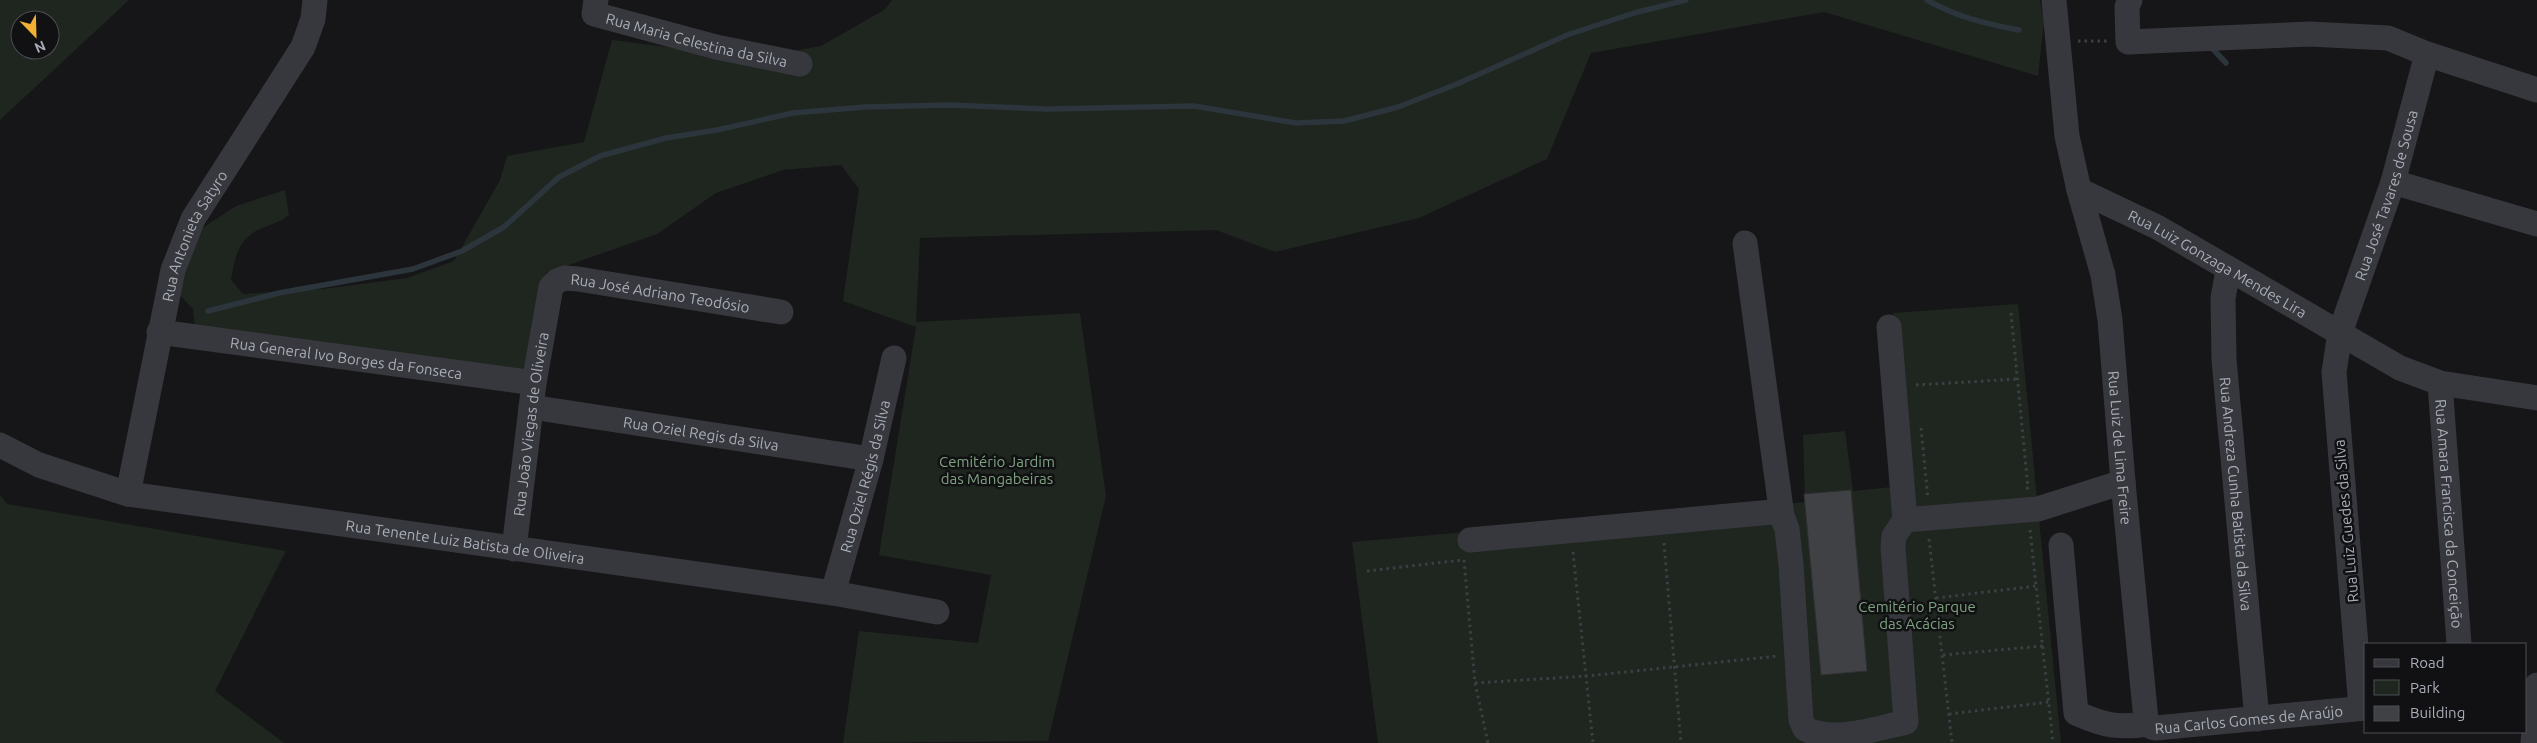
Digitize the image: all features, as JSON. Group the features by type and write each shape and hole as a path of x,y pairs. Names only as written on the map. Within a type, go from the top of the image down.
{"street":[{"name":"Rua Antonieta Satyro","path":"128,494 159,332 173,270 193,219 303,47 313,19 315,0"},
{"path":"2054,0 2067,136 2079,190"},
{"path":"2130,0 2127,22 2128,42 2310,34 2388,38 2427,54 2537,90"},
{"name":"Rua Maria Celestina da Silva","path":"595,7 716,47 800,64"},
{"name":"Rua José Tavares de Sousa","path":"2340,333 2393,182 2427,54"},
{"path":"2393,182 2537,224"},
{"name":"Rua Luiz Gonzaga Mendes Lira","path":"2079,190 2157,227 2228,270 2400,368 2440,383 2536,399"},
{"name":"Rua Luiz de Lima Freire","path":"2079,190 2105,284 2110,320 2123,482 2147,717"},
{"path":"1745,243 1782,516 1787,529 1801,720 1805,730 1814,734 1848,736 1906,722 1893,547 1894,536 1905,520 1889,327"},
{"name":"Rua Andreza Cunha Batista da Silva","path":"2228,270 2224,281 2223,298 2224,360 2257,719"},
{"name":"Rua José Adriano Teodósio","path":"548,298 551,287 557,281 578,279 781,312"},
{"name":"Rua João Viegas de Oliveira","path":"514,549 533,395 548,298"},
{"name":"Rua General Ivo Borges da Fonseca","path":"159,332 533,395"},
{"name":"Rua Luiz Guedes da Silva","path":"2340,333 2334,372 2363,708"},
{"name":"Rua Oziel Régis da Silva","path":"834,593 871,459 894,358"},
{"name":"Rua Amara Francisca da Conceição","path":"2440,383 2459,643"},
{"name":"Rua Oziel Regis da Silva","path":"533,395 871,459"},
{"name":"Rua Tenente Luiz Batista de Oliveira","path":"0,445 39,465 128,494 834,593 937,612"},
{"path":"1905,520 2038,509 2123,482"},
{"path":"1469,553 1772,512 1782,516"},
{"name":"Rua Carlos Gomes de Araújo","path":"2061,545 2076,713 2103,725 2125,727 2147,717 2156,728 2363,708"},
{"path":"2534,692 2534,743"}],"path":[{"path":"2058,40 2128,42"},
{"path":"2011,313 2028,488 2019,489"},
{"path":"1915,376 1917,394"},
{"path":"1916,385 2017,379"},
{"path":"1920,423 1928,499 1937,498"},
{"path":"2030,524 2054,743"},
{"path":"1938,536 1929,538 1952,743"},
{"path":"1655,543 1674,541"},
{"path":"1664,542 1681,743"},
{"path":"1563,553 1582,551"},
{"path":"1573,552 1588,676 1593,743"},
{"path":"1367,571 1469,553 1475,683 1488,743"},
{"path":"1936,598 2036,586"},
{"path":"1942,655 2043,646"},
{"path":"1475,683 1588,676 1786,655"},
{"path":"1949,714 2049,702"}],"green space":[{"path":"0,0 129,0 0,120"},
{"name":"Cemitério Jardim das Mangabeiras","path":"892,0 2040,0 2044,21 2038,76 1824,12 1591,53 1547,159 1419,218 1275,252 1216,230 920,238 916,322 1080,313 1106,496 1048,741 843,743 859,631 978,643 991,575 879,555 916,327 843,301 859,189 841,165 783,170 716,193 657,234 546,273 535,373 195,328 193,309 173,288 190,236 236,206 285,190 289,215 248,236 237,253 231,280 243,294 323,289 407,278 454,261 500,180 507,156 584,142 612,40 754,58 821,46 884,10"},
{"name":"Cemitério Parque das Acácias","path":"2018,304 2061,743 1378,743 1352,542 1805,502 1803,435 1845,431 1853,491 1902,486 1893,313"},
{"path":"0,495 7,504 286,551 215,691 284,743 0,743"}],"building":[{"path":"1851,490 1867,671 1821,675 1804,494"}],"waterway":[{"path":"208,311 279,293 413,269 462,251 504,227 559,177 600,156 666,138 717,130 793,113 865,107 949,105 1047,109 1194,106 1296,123 1344,121 1398,107 1457,84 1567,35 1634,13 1686,0"},
{"path":"1927,0 1949,11 1972,19 2019,30"},
{"path":"2211,47 2226,63"}]}
